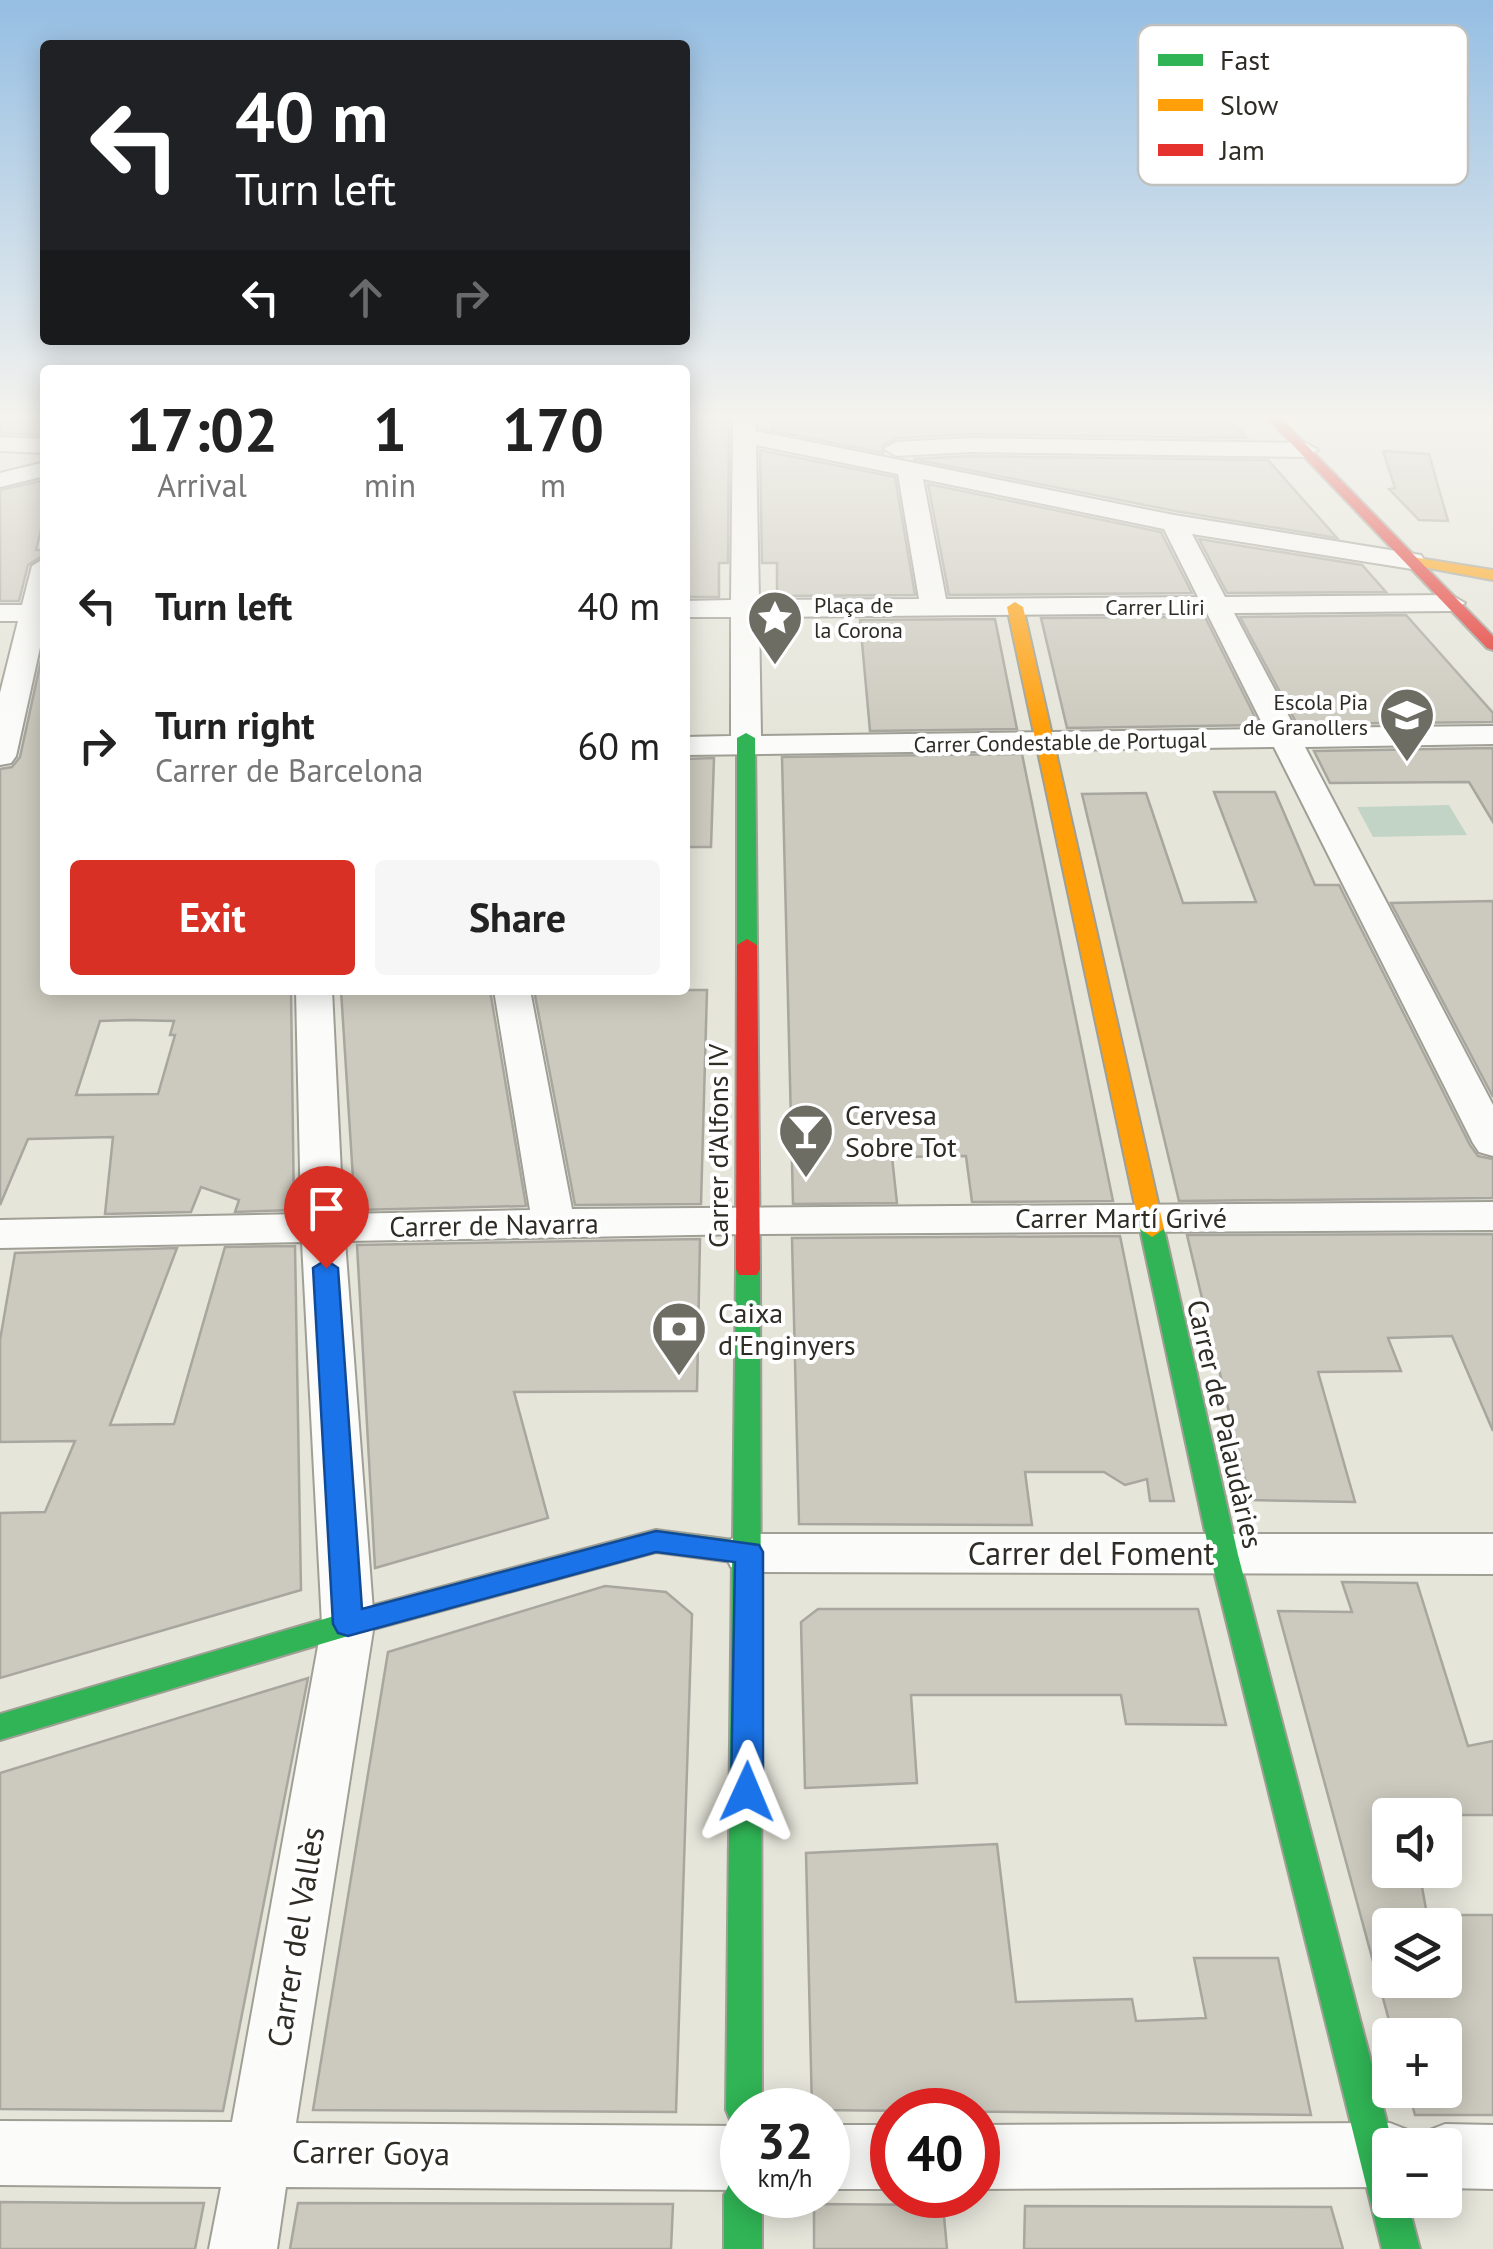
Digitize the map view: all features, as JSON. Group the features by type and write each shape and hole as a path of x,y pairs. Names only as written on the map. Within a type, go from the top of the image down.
{"street":[{"path":"746,521 746,742"},
{"path":"919,521 934,607"},
{"path":"1164,521 1493,575"},
{"path":"1374,521 1493,645"},
{"path":"1174,523 1493,1143"},
{"name":"Carrer Lliri","path":"747,609 1452,602"},
{"name":"Carrer de Palaudàries","path":"1015,607 1224,1555 1376,2128"},
{"path":"690,609 747,609"},
{"path":"0,613 40,613 3,742"},
{"path":"3,742 40,726"},
{"name":"Carrer Condestable de Portugal","path":"690,746 1493,735"},
{"name":"Carrer d'Alfons IV","path":"744,2088 749,1552 746,742"},
{"name":"Carrer del Vallès","path":"242,2249 348,1624 323,1229 314,995"},
{"path":"513,995 553,1223"},
{"name":"Carrer Martí Grivé","path":"748,1220 1493,1216"},
{"name":"Carrer de Navarra","path":"0,1234 748,1220"},
{"path":"0,1727 348,1624 656,1542 749,1552"},
{"name":"Carrer del Foment","path":"749,1552 1493,1554"},
{"name":"Carrer Goya","path":"0,2152 720,2158"},
{"path":"1000,2156 1372,2155"},
{"path":"1462,2156 1493,2157"},
{"path":"743,2218 743,2249"},
{"name":"Carrer de Palaudàries","path":"1394,2218 1400,2249"}],"green space":[{"path":"1449,805 1467,835 1373,837 1357,807"}],"building":[{"path":"0,521 40,521 36,550 40,550 40,557 28,565 19,601 0,601"},
{"path":"690,521 728,521 728,563 719,563 719,597 690,597"},
{"path":"761,521 902,521 915,595 777,596 777,563 762,563"},
{"path":"935,521 1107,521 1161,532 1192,593 949,595"},
{"path":"1235,521 1322,521 1337,538"},
{"path":"1199,539 1362,565 1386,592 1227,593"},
{"path":"1406,615 1493,713 1493,722 1297,724 1240,617"},
{"path":"1205,617 1259,725 1067,728 1041,618"},
{"path":"995,619 1017,729 870,731 860,620"},
{"path":"40,665 40,995 291,995 294,1210 235,1212 239,1200 201,1187 191,1212 105,1214 113,1137 28,1139 0,1205 0,769 12,767 20,757","holes":["100,1021 174,1021 170,1035 175,1035 158,1094 76,1095"]},
{"name":"Escola Pia de Granollers","path":"1493,748 1493,822 1469,782 1330,783 1314,751"},
{"path":"1022,754 1113,1201 972,1202 966,1156 892,1157 897,1203 793,1204 782,757"},
{"path":"714,758 711,847 690,847 690,759"},
{"path":"1214,792 1275,792 1315,885 1339,885 1470,1145 1478,1156 1493,1159 1493,1198 1179,1201 1082,794 1146,793 1183,903 1256,902"},
{"path":"1493,901 1493,1097 1391,903"},
{"path":"690,990 707,990 701,1204 575,1205 535,995 690,995"},
{"path":"341,995 491,995 526,1206 355,1210"},
{"path":"1493,1234 1493,1431 1452,1336 1388,1338 1401,1371 1318,1372 1355,1502 1250,1500 1187,1235"},
{"path":"1120,1236 1174,1501 1150,1501 1147,1479 1125,1485 1104,1472 1025,1472 1032,1525 799,1524 792,1238"},
{"path":"700,1239 697,1391 514,1392 548,1518 375,1568 357,1245"},
{"path":"295,1246 301,1590 0,1678 0,1513 45,1512 75,1441 0,1442 0,1340 15,1253 177,1248 110,1425 174,1424 225,1247"},
{"path":"1342,1582 1417,1583 1468,1746 1493,1741 1493,1815 1462,1815 1462,1798 1372,1798 1372,1888 1422,1888 1426,1908 1372,1908 1372,1958 1278,1611 1352,1612"},
{"path":"605,1586 666,1592 692,1614 676,2112 313,2110 388,1652"},
{"path":"818,1609 1198,1609 1226,1725 1126,1724 1121,1695 911,1695 917,1783 805,1788 801,1622"},
{"path":"308,1678 223,2111 0,2109 0,1773"},
{"path":"997,1844 1016,2002 1132,1999 1136,2021 1206,2018 1194,1958 1278,1958 1311,2115 1000,2112 1000,2088 870,2088 870,2111 850,2110 850,2088 811,2088 806,1853"},
{"path":"1462,1915 1493,1915 1493,2115 1415,2115 1413,2108 1462,2108 1462,2018 1388,2018 1383,1998 1462,1998"},
{"path":"0,2202 204,2203 195,2249 0,2249"},
{"path":"298,2203 673,2204 671,2249 290,2249"},
{"path":"850,2204 870,2204 870,2218 944,2218 947,2249 814,2249 814,2218 850,2218"},
{"path":"1025,2206 1331,2207 1343,2249 1024,2249"}],"traffic: fast":[{"path":"746,738 747,945"},
{"path":"1152,1229 1224,1555 1401,2249"},
{"path":"744,2088 748,1269"},
{"path":"0,1727 348,1624 656,1541 749,1553"},
{"path":"743,2218 743,2249"}],"traffic: slow":[{"path":"1412,561 1493,575"},
{"path":"1015,607 1152,1229"}],"traffic: jam":[{"path":"1373,521 1493,645"},
{"path":"747,945 748,1269"}],"place":[{"name":"Plaça de la Corona","path":"775,667"},
{"name":"Escola Pia de Granollers","path":"1407,764"},
{"name":"Cervesa Sobre Tot","path":"806,1180"},
{"name":"Caixa d'Enginyers","path":"679,1378"}],"route":[{"path":"326,1268 348,1624 656,1542 749,1552 747,1792"}]}
